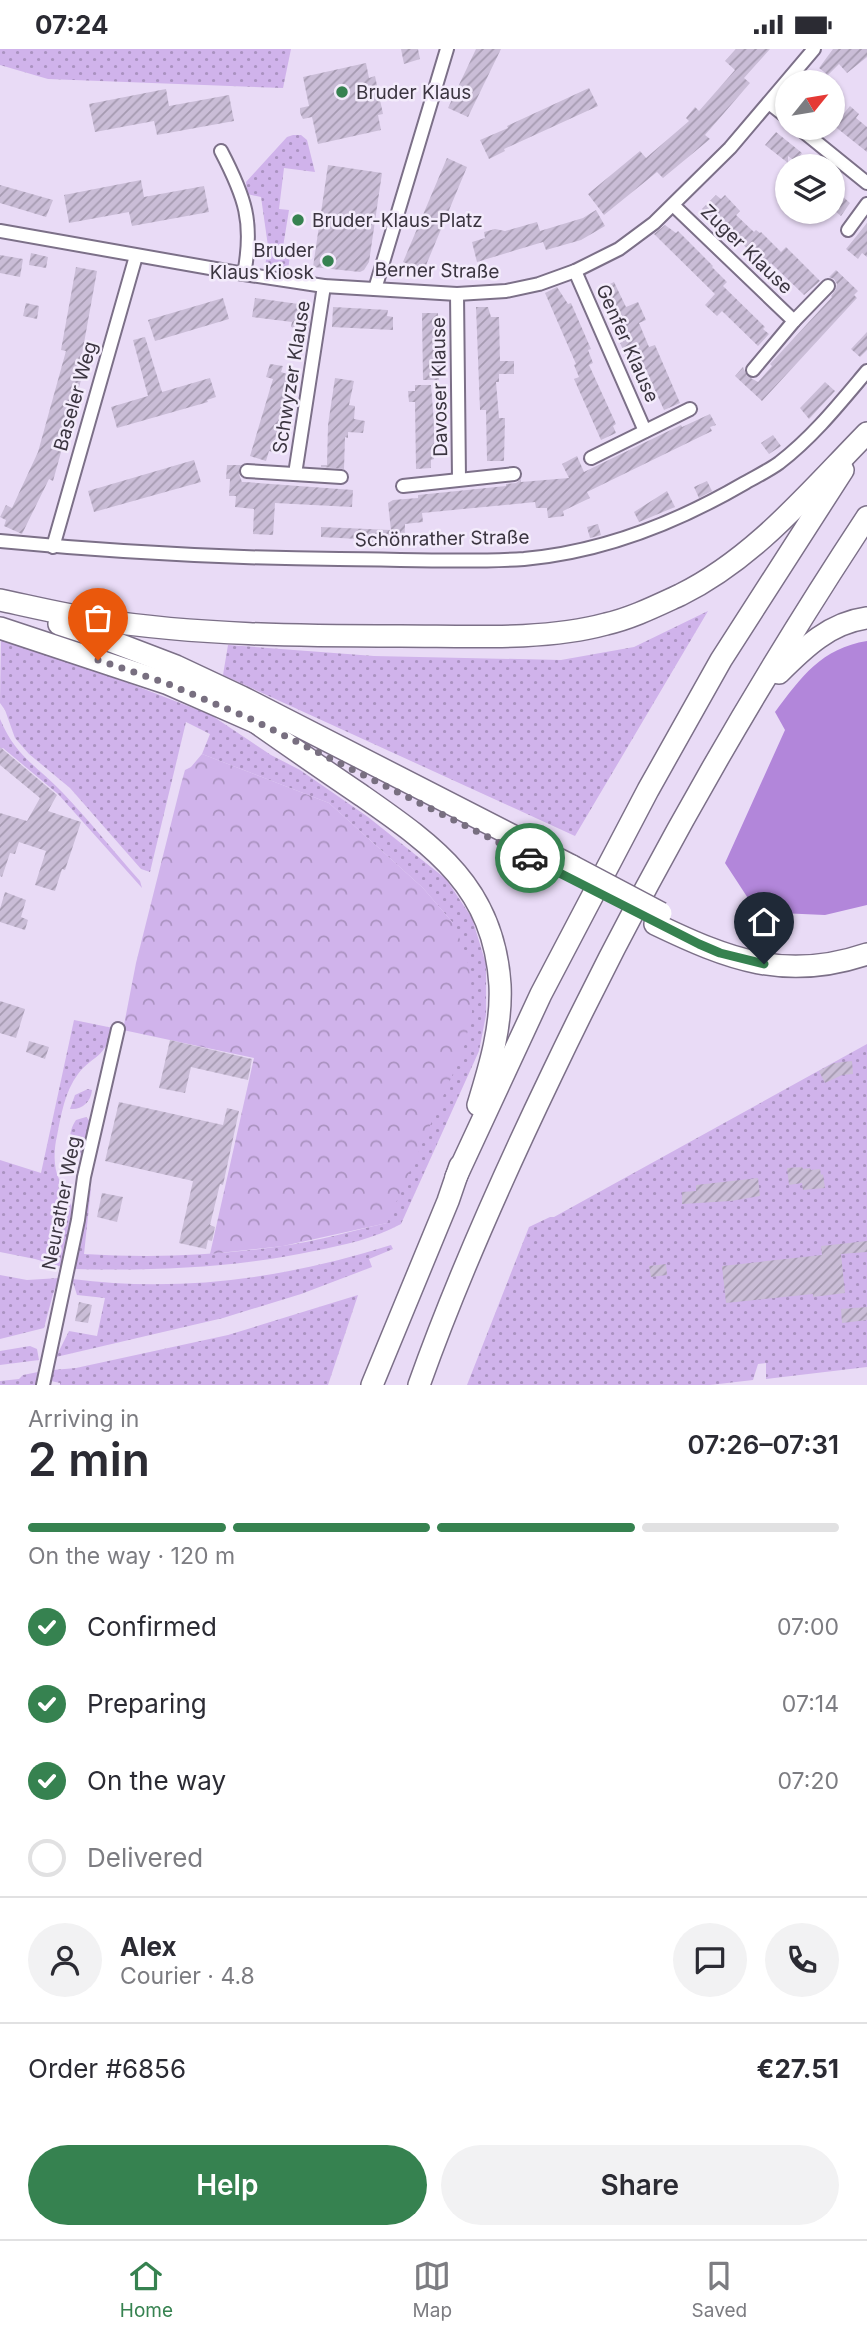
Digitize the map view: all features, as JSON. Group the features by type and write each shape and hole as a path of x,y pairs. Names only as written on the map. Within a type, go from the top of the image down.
{"highway":[{"path":"0,600 98,620 216,633 490,636 554,633 605,625 682,594 722,571 764,538 867,433"},
{"path":"372,1385 456,1177 541,994 648,790 721,660 867,433"},
{"path":"419,1385 483,1222 591,993 685,813 751,701 867,517"},
{"path":"0,607 108,640 176,666 254,704 720,953 764,964 810,966 832,964 867,954"},
{"path":"751,701 817,637 837,626 867,618"},
{"path":"0,628 166,683 251,719 570,871"},
{"path":"251,719 436,850 454,869 481,912 491,935 497,960 500,985 498,1022 484,1084 456,1177"},
{"path":"658,918 762,951 822,953 867,943"}],"street":[{"path":"374,289 447,49"},
{"name":"Berner Straße","path":"0,231 324,286 457,294 506,291 539,284 575,271 619,249 654,223 730,148 814,49"},
{"path":"769,103 775,108"},
{"path":"814,140 867,183"},
{"path":"221,151 245,203 249,240 244,274"},
{"path":"848,230 867,204"},
{"name":"Zuger Klause","path":"673,205 794,321"},
{"name":"Baseler Weg","path":"53,547 136,256"},
{"name":"Genfer Klause","path":"575,271 645,431"},
{"name":"Schwyzer Klause","path":"295,474 324,286"},
{"name":"Zuger Klause","path":"752,370 828,286"},
{"name":"Davoser Klause","path":"457,294 459,479"},
{"name":"Schönrather Straße","path":"0,541 53,547 284,558 464,560 525,558 578,550 638,535 679,518 779,463 827,419 867,371"},
{"name":"Genfer Klause","path":"591,457 690,409"},
{"name":"Schwyzer Klause","path":"247,471 341,477"},
{"name":"Davoser Klause","path":"403,486 514,474"},
{"name":"Neurather Weg","path":"43,1385 78,1220 84,1177 118,1029"}],"green space":[{"path":"0,49 291,49 283,88 48,79 0,65"},
{"path":"301,135 307,140 315,172 284,168 279,209 289,210 283,247 291,249 288,270 265,267 268,246 261,197 247,194 246,182 287,137"},
{"path":"708,611 575,836 223,675 228,645 374,656 561,660 634,647"},
{"path":"1,639 211,715 271,755 300,770 368,817 446,879 472,918 486,964 486,1015 479,1051 401,1224 347,1244 284,1257 164,1269 74,1269 87,1193 91,1188 84,1254 158,1256 233,1252 295,1244 387,1223 453,923 423,888 329,803 202,754 210,734 186,722 150,872 141,869 70,788 29,754 15,738 0,703"},
{"path":"0,719 20,751 82,814 140,881 142,888 58,794 3,748 0,750"},
{"path":"202,754 329,803 423,888 453,923 464,949 471,978 472,1012 463,1051 387,1223 283,1246 210,1254 254,1058 123,1030 136,963 185,770"},
{"path":"74,1020 113,1028 106,1046 78,1074 67,1096 60,1120 55,1163 59,1179 70,1199 72,1211 62,1267 0,1252 0,1160 41,1173"},
{"path":"867,1044 867,1367 766,1379 766,1363 758,1364 753,1380 710,1385 467,1385 529,1227 554,1217"},
{"path":"92,1090 88,1102 82,1107 70,1109 75,1095"},
{"path":"86,1117 91,1125 91,1134 86,1153 80,1155 71,1144 70,1134 76,1120"},
{"path":"391,1245 393,1249 369,1259 372,1267 301,1294 223,1318 56,1357 69,1331 97,1336 105,1298 77,1295 72,1279 153,1284 233,1280 313,1266"},
{"path":"0,1275 27,1280 59,1278 44,1328 0,1339"},
{"path":"358,1295 328,1385 60,1385 51,1381 53,1370 76,1368 228,1335"},
{"path":"30,1346 37,1349 39,1360 0,1365 0,1351"},
{"path":"38,1372 36,1385 0,1385 0,1381 19,1379 23,1375"}],"shaded area":[{"path":"867,641 867,905 825,915 757,912 725,863 785,730 775,712 804,676 825,657 837,650"}],"building":[{"path":"401,49 418,49 420,59 404,64"},
{"path":"476,49 501,49 468,117 448,108"},
{"path":"736,49 770,49 744,78 750,83 705,135 710,139 663,178 657,172 604,215 588,194 640,151 646,158 689,121 686,118 695,107 699,111 735,70 725,61"},
{"path":"833,49 867,49 867,57 847,73 839,64 833,70 819,68"},
{"name":"Bruder Klaus","path":"366,63 369,78 375,76 383,114 378,115 381,130 318,144 312,117 303,119 300,113 300,108 309,106 303,77"},
{"path":"589,88 598,106 504,149 505,151 489,159 480,140"},
{"path":"166,89 169,106 229,95 234,121 157,135 154,121 95,132 89,104"},
{"path":"850,106 859,114 856,118 867,127 867,152 845,135 845,112"},
{"path":"775,133 775,140 786,140 802,153 776,154 765,145"},
{"path":"447,158 467,167 424,270 403,262"},
{"path":"328,165 382,173 369,262 360,272 313,267"},
{"path":"141,180 144,197 204,186 209,212 132,226 129,212 69,223 64,195"},
{"path":"0,185 53,200 46,217 0,203"},
{"path":"716,195 721,199 725,195 740,211 736,215 754,232 761,232 781,252 786,247 820,281 804,295 771,263 767,268 702,209"},
{"path":"596,210 605,226 581,240 546,250 543,242 477,262 472,242 485,238 484,232 495,229 505,231 537,222 540,231 583,218"},
{"path":"867,223 867,257 862,253 858,259 846,249"},
{"path":"665,225 676,233 678,231 713,266 727,282 723,286 765,327 763,329 769,334 758,346 722,311 717,316 705,305 715,294 654,234"},
{"path":"31,253 48,257 46,268 29,265"},
{"path":"0,255 23,259 20,277 0,273"},
{"path":"76,267 97,271 82,354 88,355 53,481 49,479 22,534 4,526 6,520 0,517 6,505 12,508 38,452 66,351 61,350"},
{"path":"836,270 858,291 854,295 857,298 762,401 735,376 743,367 747,376 758,382 772,366 770,364 832,297 837,284 829,277"},
{"path":"614,282 626,307 638,302 646,320 639,323 649,347 655,345 680,403 664,410 645,368 640,370 632,354 626,356 620,343 623,342 600,289"},
{"path":"557,287 568,304 571,303 591,349 588,350 593,363 589,365 616,424 613,426 616,433 601,440 574,379 579,377 574,365 576,364 545,293"},
{"path":"223,298 229,319 155,341 148,320"},
{"path":"255,298 306,305 304,318 310,318 308,331 291,327 292,322 252,317"},
{"path":"26,303 39,306 37,319 23,316"},
{"path":"333,307 388,310 387,316 393,317 393,330 332,327"},
{"path":"476,307 488,307 491,317 499,317 500,361 514,361 514,374 499,374 499,382 496,382 499,418 505,418 504,461 487,461 486,410 480,410"},
{"path":"422,313 438,313 438,322 441,321 442,371 439,371 439,380 423,380"},
{"path":"867,332 867,350 860,357 851,349"},
{"path":"145,337 162,392 210,378 216,397 207,400 208,402 117,428 111,407 148,396 133,340"},
{"path":"270,364 283,366 281,372 290,375 290,381 272,452 269,451 266,461 250,456 273,379 266,377"},
{"path":"335,378 354,381 349,405 355,406 354,419 365,421 363,433 348,432 348,438 345,437 344,469 321,467 327,465 328,425"},
{"path":"825,382 835,391 809,419 800,408"},
{"path":"415,385 431,385 434,459 431,460 431,468 416,469 415,402 409,402 408,391 415,391"},
{"path":"710,414 716,425 710,427 712,431 587,492 590,498 563,511 564,516 548,518 547,508 536,508 535,502 422,513 423,522 405,524 404,547 371,546 371,542 358,539 321,537 321,527 391,530 388,503 393,500 506,486 521,479 521,482 569,478 562,464 577,456 584,472 681,425 682,427"},
{"path":"773,435 781,446 769,454 761,443"},
{"path":"194,460 201,482 94,512 88,491"},
{"path":"227,465 241,465 239,474 242,482 353,490 352,507 275,503 273,535 253,534 254,509 235,507 236,496 229,496"},
{"path":"707,481 712,491 699,498 694,487"},
{"path":"667,491 675,507 639,522 634,512"},
{"path":"598,524 601,535 590,538 587,527"},
{"path":"0,747 57,795 48,811 81,822 55,891 35,885 46,851 19,842 15,854 10,853 2,877 0,876 0,813 27,821 40,798 0,765"},
{"path":"5,892 26,900 21,917 28,920 25,930 0,922 0,909"},
{"path":"0,1001 25,1009 16,1038 0,1033"},
{"path":"170,1040 252,1059 248,1080 191,1067 185,1093 159,1088"},
{"path":"29,1041 49,1047 45,1059 26,1052"},
{"path":"852,1061 853,1074 842,1075 825,1083 819,1071 834,1063"},
{"path":"119,1102 223,1125 227,1108 239,1111 223,1185 220,1184 210,1225 215,1227 212,1241 208,1240 206,1249 179,1243 193,1181 105,1161"},
{"path":"787,1168 820,1169 825,1188 803,1190 802,1183 789,1185"},
{"path":"758,1178 760,1196 682,1204 682,1192 696,1191 696,1185"},
{"path":"102,1193 123,1197 117,1222 97,1217"},
{"path":"867,1241 867,1252 841,1254 845,1293 726,1303 722,1266 822,1255 821,1246"},
{"path":"666,1264 667,1275 651,1277 649,1266"},
{"path":"79,1302 92,1305 88,1323 75,1321"},
{"path":"867,1307 867,1320 842,1323 841,1309"}],"way so far":[{"path":"98,660 166,683 251,719 530,858"}],"place":[{"name":"Bruder Klaus","path":"342,92"},
{"name":"Bruder-Klaus-Platz","path":"298,220"},
{"name":"Bruder Klaus Kiosk","path":"328,261"}],"route":[{"path":"530,858 655,924 699,944 742,960 764,964"}]}
